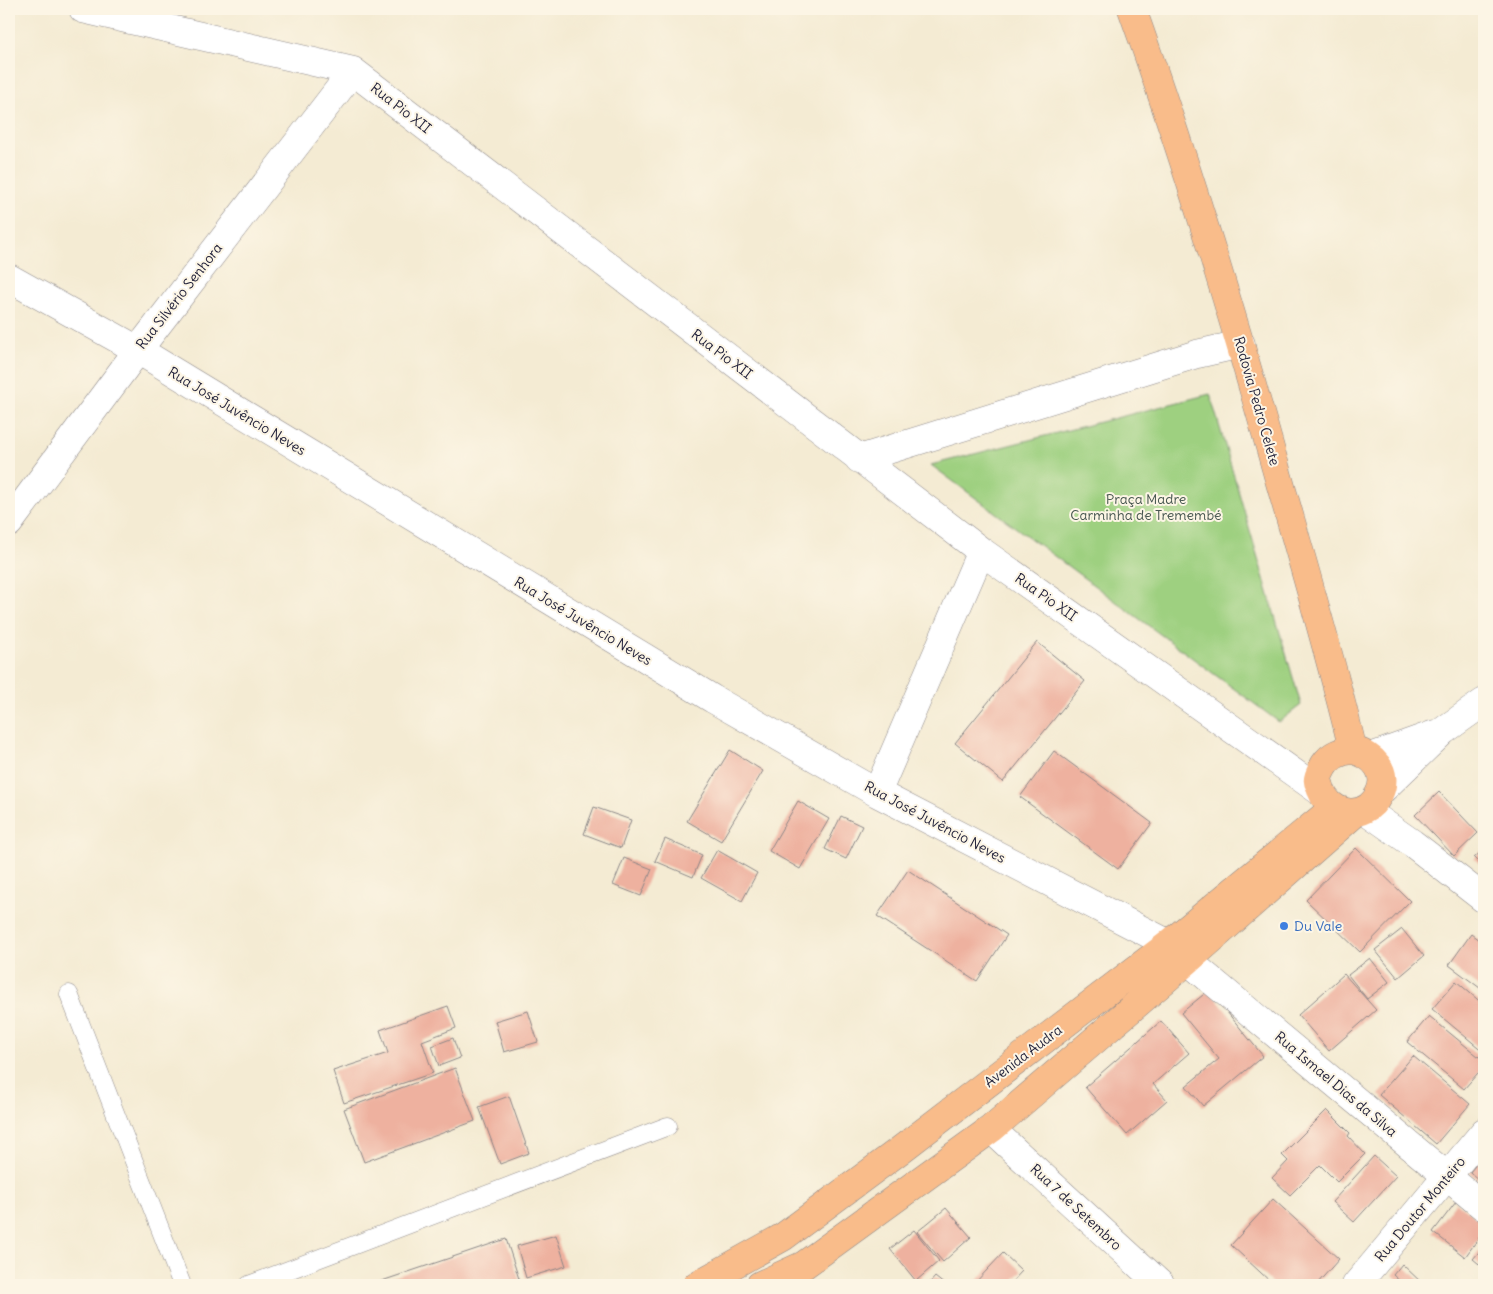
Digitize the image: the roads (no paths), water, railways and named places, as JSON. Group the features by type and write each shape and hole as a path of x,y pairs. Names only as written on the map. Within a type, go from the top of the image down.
{"main road":[{"name":"Rodovia Pedro Celete","path":"1132,9 1187,169 1241,344 1336,681 1362,753"},
{"name":"Rodovia Pedro Celete","path":"1148,56 1150,9"},
{"path":"1342,751 1362,753 1377,764 1381,772 1351,803 1318,779 1325,762 1333,755 1342,751"},
{"name":"Avenida Audra","path":"760,1285 804,1265 991,1129 1178,953 1351,803"},
{"name":"Avenida Audra","path":"697,1285 783,1237 900,1151 1178,953"}],"street":[{"name":"Rua Pio XII","path":"83,9 353,71 981,551 1412,843 1484,899"},
{"name":"Rua Silvério Senhora","path":"9,523 138,350 353,71"},
{"name":"Rua José Juvêncio Neves","path":"9,278 138,350 713,699 877,793 1178,953"},
{"path":"859,459 1197,354 1241,344"},
{"path":"877,793 981,551"},
{"path":"1351,803 1443,731 1484,702"},
{"path":"1362,753 1443,731"},
{"name":"Rua Ismael Dias da Silva","path":"1178,953 1484,1207"},
{"name":"Rua 7 de Setembro","path":"991,1129 1161,1285"},
{"name":"Rua Doutor Monteiro","path":"1356,1285 1484,1132"}],"lane":[{"path":"69,994 182,1285"},
{"path":"249,1285 668,1126"}],"place":[{"name":"Du Vale","path":"1284,926"}],"park label":[{"name":"Praça Madre Carminha de Tremembé","path":"1146,508"}]}
